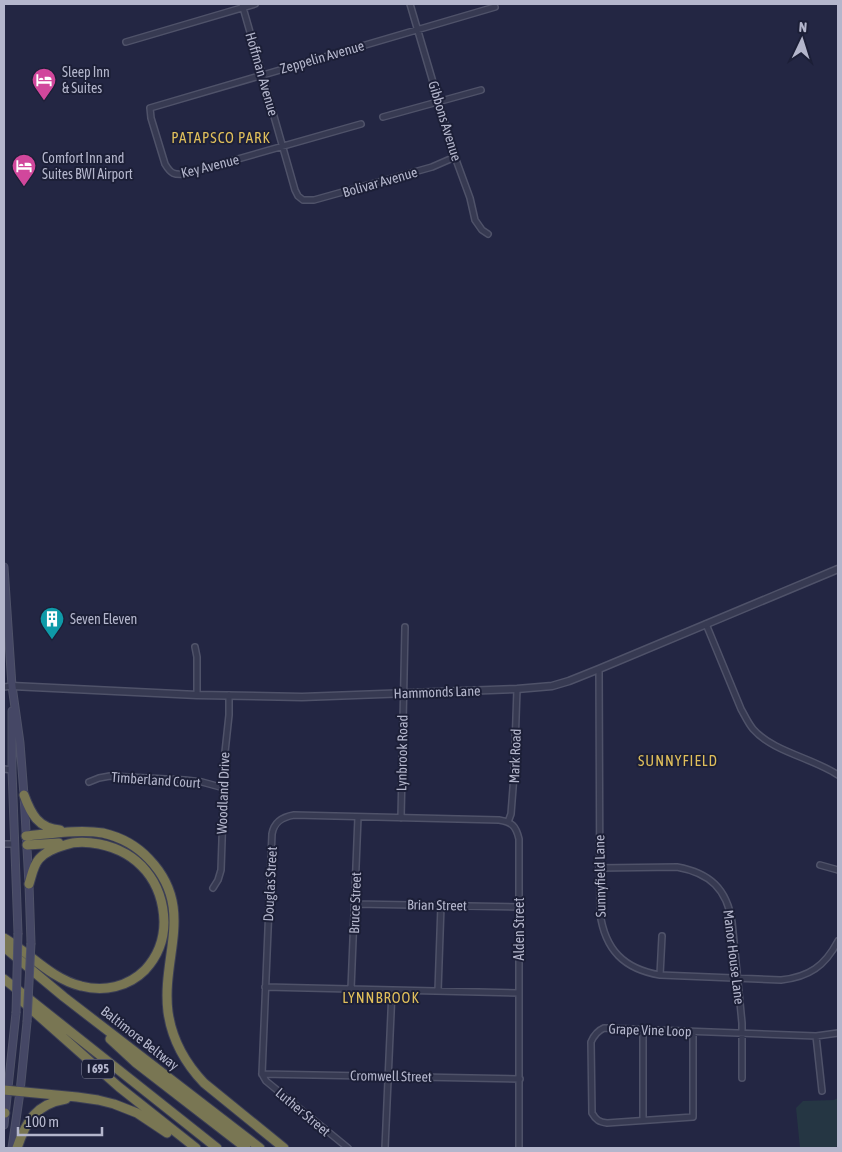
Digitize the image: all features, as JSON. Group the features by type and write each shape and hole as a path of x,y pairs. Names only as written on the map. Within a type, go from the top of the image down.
{"highway":[{"path":"24,795 29,810 39,822 54,830 103,833 124,841 134,846 161,874 173,904 174,926 167,996 170,1024 179,1050 204,1083 284,1148"},
{"path":"27,840 77,832"},
{"path":"4,938 72,984 94,989 114,987 133,979 149,966 160,948 164,926 163,904 153,880 137,861 116,849 96,844 27,840"},
{"path":"29,884 34,866 46,852 71,843"},
{"name":"Baltimore Beltway","path":"4,947 64,997 260,1148"},
{"path":"4,979 217,1148"},
{"name":"I 695","path":"4,984 104,1074 196,1148"},
{"path":"64,997 136,1063 246,1148"},
{"path":"6,1091 77,1097 98,1100 125,1108 151,1121 190,1148"},
{"path":"17,1148 24,1128 38,1111 58,1100 77,1097"}],"main road":[{"path":"4,567 12,686 20,743 24,795 31,943 27,1022 12,1148"},
{"path":"4,1125 6,1091 16,1013 18,934 12,770 12,686"},
{"path":"15,844 27,840"}],"street":[{"path":"126,42 242,6 255,4"},
{"name":"Gibbons Avenue","path":"410,4 455,157 470,198 475,220 482,230 488,234"},
{"name":"Hoffman Avenue","path":"242,6 295,190 303,200"},
{"name":"Zeppelin Avenue","path":"173,174 165,164 151,118 150,108 495,7"},
{"path":"383,117 480,90"},
{"name":"Key Avenue","path":"173,174 185,174 362,124"},
{"name":"Bolivar Avenue","path":"303,200 314,200 422,170 455,157"},
{"name":"Hammonds Lane","path":"12,686 302,697 552,686 599,669 838,569"},
{"path":"706,624 741,709 753,729 771,744 838,775"},
{"name":"Lynbrook Road","path":"400,818 405,627"},
{"path":"195,647 197,657 197,694"},
{"name":"Sunnyfield Lane","path":"599,669 600,913 601,925 610,946 617,956 638,970 660,975 781,980 793,979 815,970 826,961 838,941"},
{"path":"4,687 12,686"},
{"name":"Mark Road","path":"508,822 514,775 517,689"},
{"name":"Woodland Drive","path":"212,888 218,880 221,870 225,752 230,695"},
{"path":"4,770 12,770"},
{"name":"Timberland Court","path":"89,782 110,776 185,780 224,788"},
{"name":"Douglas Street","path":"262,1074 273,828 276,822 287,816 400,818"},
{"name":"Bruce Street","path":"351,989 358,817"},
{"path":"400,818 499,820 508,822"},
{"name":"Alden Street","path":"508,822 514,827 519,839 519,1148"},
{"path":"4,844 15,844"},
{"path":"820,864 838,870"},
{"name":"Manor House Lane","path":"599,868 677,867 696,872 714,883 724,896 730,911 738,978 742,1034 742,1078"},
{"name":"Brian Street","path":"355,904 519,907"},
{"path":"438,991 441,905"},
{"path":"660,975 662,936"},
{"path":"265,987 519,993"},
{"path":"385,1148 392,990"},
{"name":"Grape Vine Loop","path":"693,1032 693,1117 607,1123 595,1119 592,1113 592,1042 594,1035 604,1028 816,1036 838,1033"},
{"path":"643,1029 643,1120"},
{"path":"816,1036 822,1091"},
{"name":"Cromwell Street","path":"262,1074 520,1079"},
{"name":"Luther Street","path":"262,1074 266,1081 348,1148"}],"shaded area":[{"path":"838,1098 838,1145 835,1148 800,1148 796,1108 803,1101 834,1100"}],"place":[{"name":"Sleep Inn & Suites","path":"44,101"},
{"name":"Comfort Inn and Suites BWI Airport","path":"24,187"},
{"name":"Seven Eleven","path":"52,640"}],"district":[{"name":"PATAPSCO PARK","path":"221,137"},
{"name":"SUNNYFIELD","path":"678,760"},
{"name":"LYNNBROOK","path":"381,997"}]}
